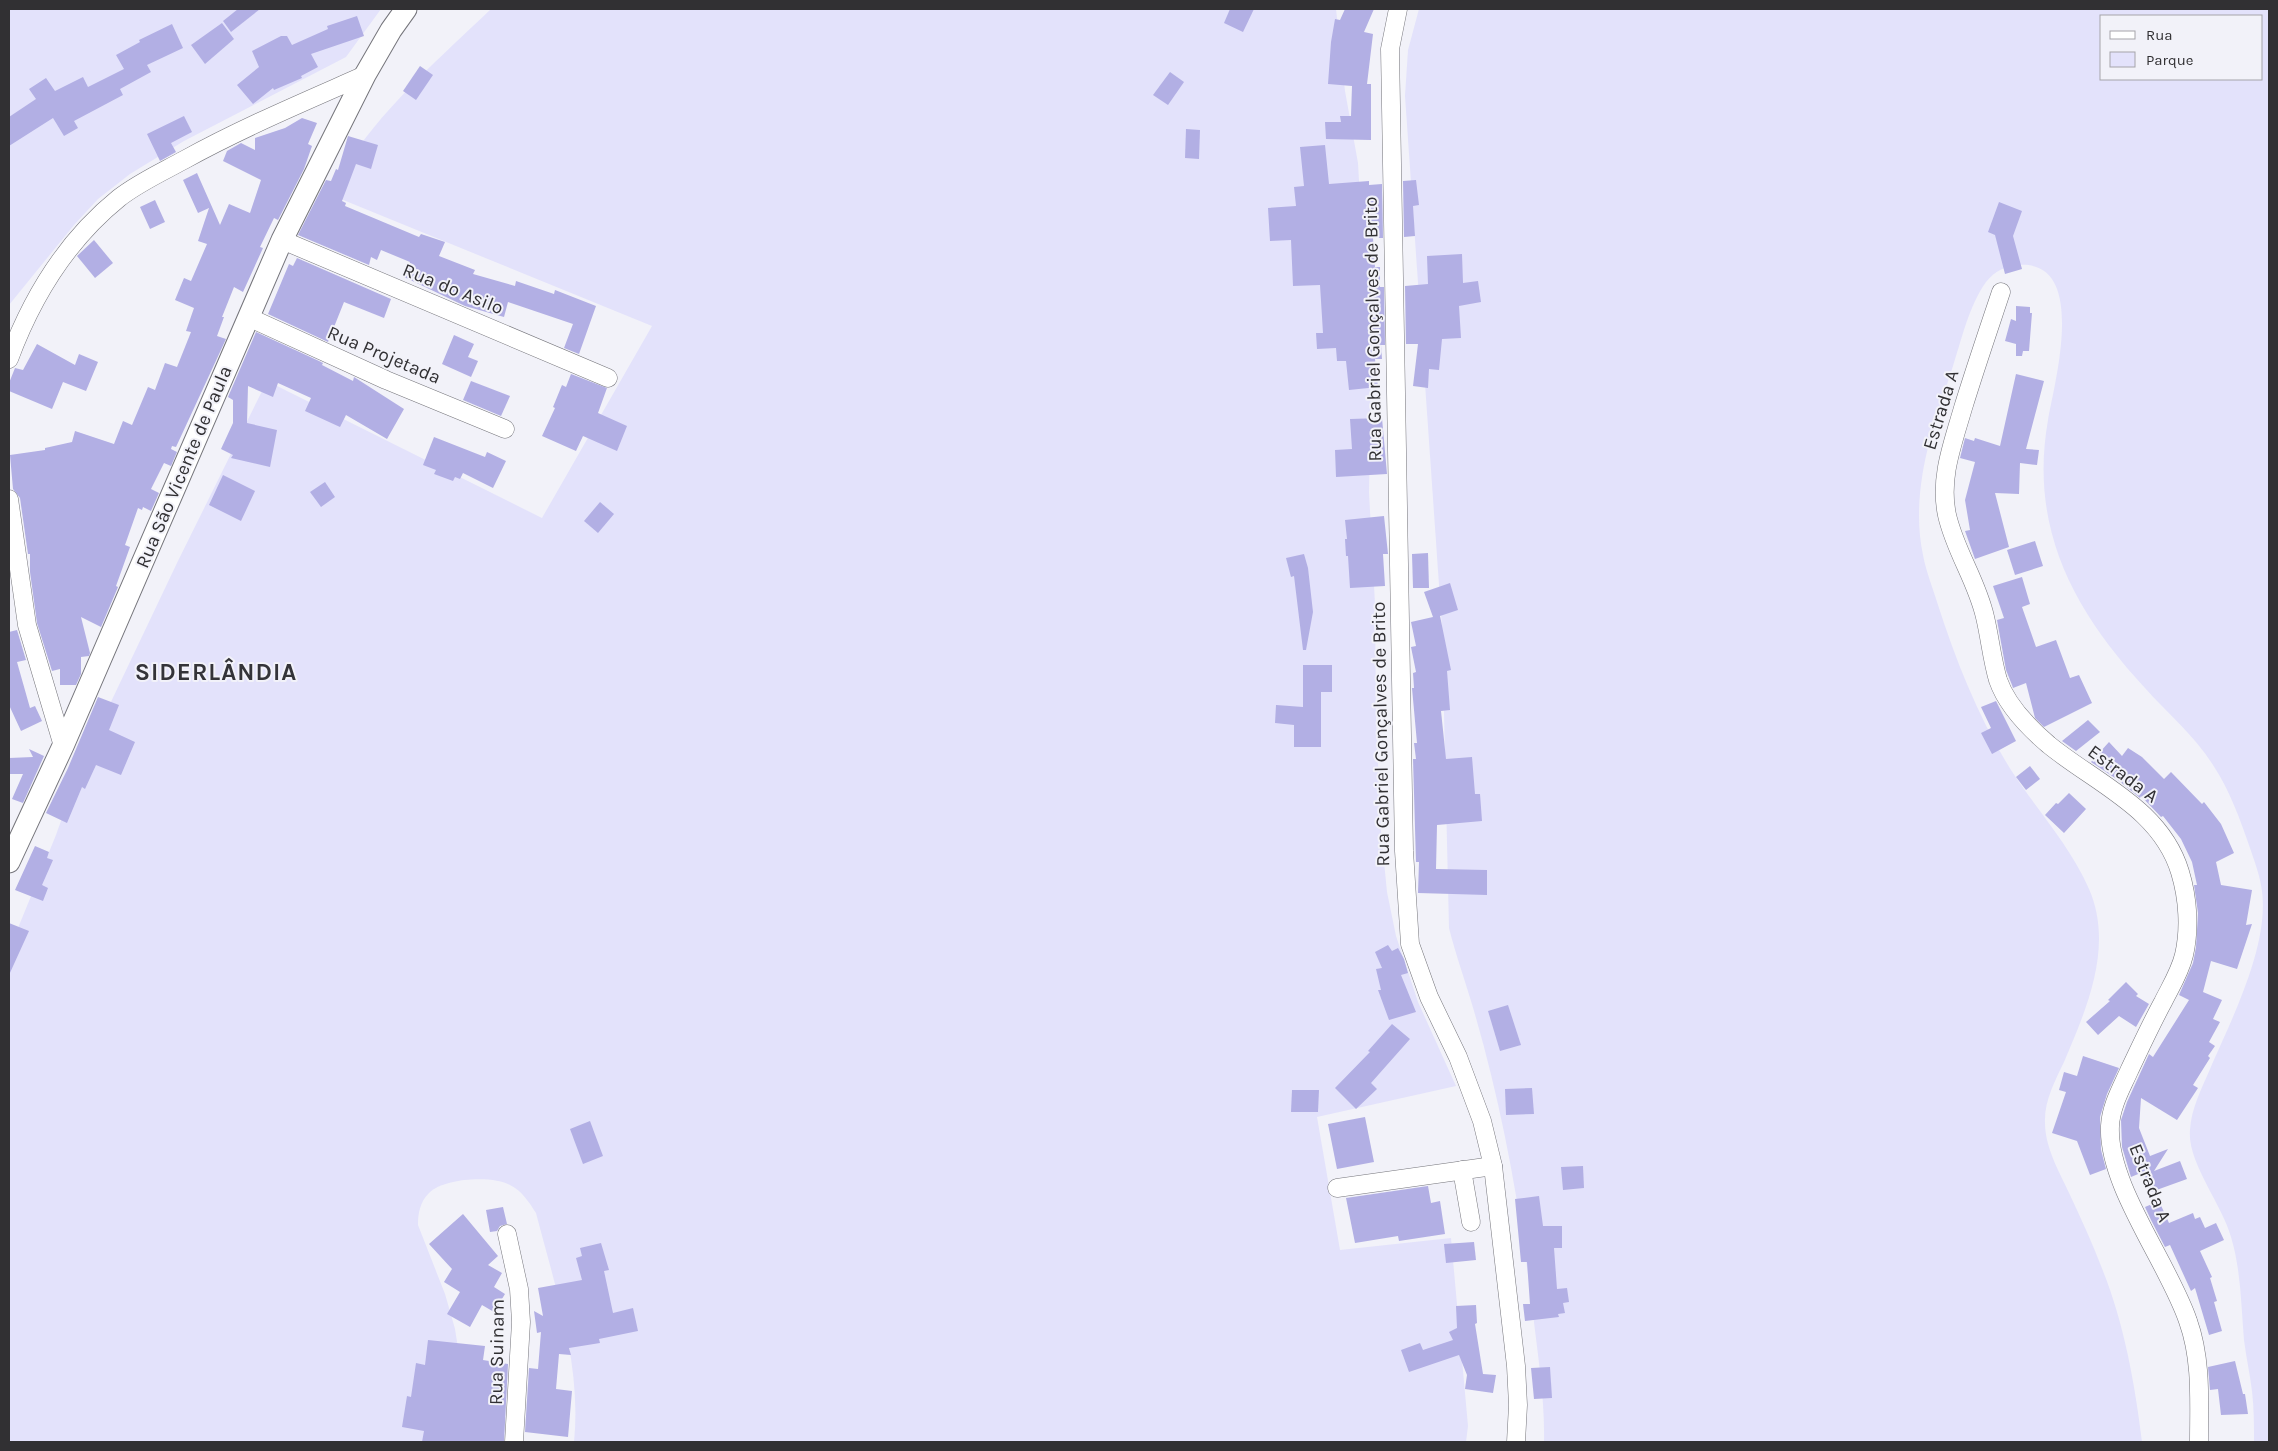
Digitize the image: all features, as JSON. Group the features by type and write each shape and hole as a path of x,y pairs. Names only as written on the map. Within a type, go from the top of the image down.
{"street":[{"name":"Rua São Vicente de Paula","path":"9,862 63,746 282,240 365,75 391,30 406,9"},
{"name":"Rua Gabriel Gonçalves de Brito","path":"1398,9 1390,49 1407,919 1410,944 1418,968 1458,1057 1482,1121 1493,1166 1516,1366 1518,1405 1516,1442"},
{"path":"9,359 27,317 50,273 76,240 120,197 209,146 365,75"},
{"name":"Rua do Asilo","path":"282,240 608,378"},
{"name":"Estrada A","path":"2001,292 1972,378 1947,466 1944,488 1948,515 1956,542 1977,587 1999,683 2010,704 2032,731 2147,817 2165,839 2181,875 2187,922 2184,956 2177,975 2116,1100 2110,1129 2112,1145 2122,1181 2140,1222 2168,1272 2188,1319 2195,1344 2198,1367 2199,1442"},
{"name":"Rua Projetada","path":"248,317 386,380 504,428"},
{"path":"9,499 26,625 63,746"},
{"path":"1337,1188 1493,1166"},
{"path":"1462,1170 1471,1222"},
{"name":"Rua Suinam","path":"507,1234 519,1289 521,1322 514,1442"}],"green space":[{"path":"9,9 381,9 346,57 184,141 130,174 98,199 74,225 9,305"},
{"path":"491,9 1336,9 1345,91 1358,163 1371,395 1369,492 1375,604 1376,718 1381,831 1387,892 1396,936 1418,1002 1456,1086 1317,1117 1340,1250 1451,1238 1468,1426 1466,1442 574,1442 574,1384 571,1355 536,1213 525,1197 514,1187 502,1182 481,1179 456,1181 436,1188 423,1200 418,1216 418,1225 445,1294 455,1329 460,1361 444,1442 9,1442 9,950 56,835 80,767 177,563 267,381 542,518 652,326 331,195 348,162 366,137 399,98"},
{"path":"1419,9 2269,9 2269,1442 2254,1442 2253,1397 2244,1340 2237,1262 2227,1224 2194,1156 2190,1130 2192,1114 2197,1099 2239,1003 2255,954 2261,930 2263,907 2260,880 2234,805 2213,765 2189,734 2119,659 2078,597 2062,565 2051,532 2045,496 2044,459 2048,420 2060,354 2061,302 2054,282 2041,269 2019,265 2001,270 1989,278 1980,291 1966,322 1926,454 1921,482 1919,526 1926,568 1945,626 1979,710 1999,751 2011,770 2072,857 2089,889 2096,911 2099,932 2098,955 2089,999 2048,1099 2045,1123 2048,1142 2054,1160 2094,1248 2116,1309 2128,1353 2142,1442 1544,1442 1539,1362 1523,1238 1510,1161 1494,1086 1449,928 1442,628 1405,96 1408,50"}],"building":[{"path":"238,9 260,9 231,32 223,21"},
{"path":"1230,9 1254,9 1243,32 1224,23"},
{"path":"1345,9 1374,9 1364,32 1373,34 1367,84 1371,84 1371,140 1326,139 1325,122 1341,122 1340,116 1351,116 1352,86 1328,84 1331,42 1335,19 1340,20"},
{"path":"357,16 364,36 311,54 318,67 301,76 302,78 274,90 273,88 253,104 237,85 259,67 252,51 281,36 287,36 292,45 328,29 327,26"},
{"path":"222,23 234,39 205,64 191,45"},
{"path":"172,24 183,48 147,65 151,72 120,89 123,95 74,121 78,128 64,136 53,118 9,146 9,117 36,99 29,89 46,78 55,91 83,77 88,87 124,69 116,55 140,42 139,40"},
{"path":"420,66 433,75 416,100 403,91"},
{"path":"1170,72 1184,82 1168,105 1153,95"},
{"path":"184,116 192,132 171,143 176,152 160,161 147,134"},
{"path":"302,118 317,123 308,144 312,146 304,169 278,220 274,218 260,247 263,248 243,292 234,287 222,317 224,317 217,336 226,339 176,447 172,446 171,449 177,452 171,466 164,463 151,489 159,493 151,511 143,507 142,510 138,508 125,545 130,547 116,586 118,587 101,627 81,617 90,653 89,656 81,657 81,674 76,685 60,685 60,669 52,671 37,623 30,572 30,554 28,554 20,498 13,489 10,455 45,450 45,448 72,442 75,431 114,444 123,421 132,425 148,387 155,390 165,363 177,367 191,332 186,331 194,308 175,300 184,278 191,281 207,244 198,241 209,208 198,213 183,180 197,173 220,225 229,204 250,213 261,180 223,161 227,151 241,143 255,150 255,138 285,128"},
{"path":"1186,129 1200,130 1199,159 1185,158"},
{"path":"348,136 378,145 371,169 356,164 342,201 346,203 345,206 419,237 421,234 445,242 439,256 475,270 473,274 515,286 516,281 554,294 555,290 596,306 579,354 564,348 573,324 508,302 504,317 465,306 404,277 410,262 381,250 377,260 371,257 369,265 298,235 326,180 331,181 336,169 338,170"},
{"path":"1325,145 1329,184 1369,181 1369,185 1382,184 1383,238 1373,238 1375,267 1380,267 1380,287 1384,287 1385,345 1381,345 1382,359 1375,359 1378,387 1349,390 1346,361 1337,361 1336,348 1317,349 1316,333 1323,333 1320,285 1293,286 1291,240 1270,241 1268,208 1296,206 1294,187 1304,186 1300,147"},
{"path":"1416,180 1419,205 1413,206 1415,236 1404,237 1403,181"},
{"path":"155,200 165,222 150,229 140,207"},
{"path":"1999,202 2022,211 2013,236 2022,269 2005,274 1995,235 1988,232"},
{"path":"94,240 113,263 95,278 77,256"},
{"path":"1462,254 1463,283 1478,281 1481,302 1459,306 1461,338 1442,339 1439,370 1429,369 1428,388 1413,386 1418,344 1406,344 1405,286 1428,284 1427,256"},
{"path":"297,258 391,299 384,318 344,302 328,342 268,314 289,264 293,266"},
{"path":"2016,306 2030,307 2030,313 2032,313 2029,351 2023,351 2022,356 2016,356 2016,344 2005,341 2011,319 2016,321"},
{"path":"256,332 323,363 322,365 353,381 354,377 404,409 387,439 346,415 340,427 305,411 311,398 278,383 273,397 248,386 247,423 277,430 270,467 231,458 233,455 221,449 233,423 233,400 228,397"},
{"path":"454,335 474,344 468,357 478,361 471,377 442,364"},
{"path":"37,344 75,365 79,354 98,362 86,391 63,382 52,409 9,391 9,383 15,368 23,370"},
{"path":"571,374 607,388 598,413 627,426 617,451 583,436 576,451 542,436 555,408 553,407 562,385 566,387"},
{"path":"2016,374 2044,381 2026,449 2039,450 2037,465 2020,463 2019,494 1995,493 2009,547 1975,559 1965,531 1970,530 1965,500 1975,462 1960,458 1965,438 1974,441 1975,438 2000,446"},
{"path":"471,381 510,396 501,416 463,400"},
{"path":"1382,418 1387,474 1336,477 1335,450 1352,449 1350,419"},
{"path":"434,437 485,457 487,452 506,461 493,488 463,473 460,479 455,477 453,481 434,474 436,470 423,465"},
{"path":"223,475 255,491 241,521 209,505"},
{"path":"325,482 335,497 321,507 310,492"},
{"path":"600,502 614,514 598,533 584,521"},
{"path":"1384,516 1388,554 1383,554 1385,586 1350,588 1348,556 1346,556 1345,520"},
{"path":"2035,541 2043,566 2015,575 2007,550"},
{"path":"1428,553 1429,588 1413,588 1412,554"},
{"path":"1304,554 1308,568 1313,612 1306,650 1303,650 1294,576 1291,577 1286,558"},
{"path":"2022,577 2030,604 2022,607 2036,647 2056,640 2070,678 2079,675 2092,703 2044,727 2035,718 2026,683 2013,688 2006,670 1997,620 2004,618 1993,586"},
{"path":"1450,583 1458,610 1440,616 1451,670 1447,671 1450,710 1441,711 1446,759 1472,757 1475,794 1480,794 1482,821 1437,825 1436,869 1487,870 1487,895 1418,893 1419,862 1416,862 1413,759 1416,759 1414,743 1417,743 1412,688 1414,688 1413,673 1416,672 1411,647 1416,646 1411,622 1433,617 1424,592"},
{"path":"17,630 26,660 17,662 30,708 35,706 42,721 21,731 9,705 9,632"},
{"path":"1303,665 1332,665 1332,692 1321,692 1321,747 1294,747 1294,725 1275,723 1276,705 1303,707"},
{"path":"98,697 119,705 109,730 135,742 121,775 96,765 85,789 82,787 67,823 46,813 68,768"},
{"path":"1996,701 2016,741 1992,754 1981,733 1991,728 1981,707"},
{"path":"2088,720 2100,732 2076,751 2062,741"},
{"path":"2109,742 2122,756 2128,748 2142,757 2164,779 2171,772 2202,804 2204,802 2221,824 2234,853 2216,862 2221,885 2252,890 2246,925 2252,924 2237,969 2211,961 2203,992 2222,1000 2213,1019 2220,1022 2209,1042 2215,1046 2208,1056 2210,1058 2193,1085 2198,1088 2177,1120 2141,1098 2139,1128 2150,1156 2168,1149 2154,1171 2180,1161 2187,1179 2151,1192 2143,1172 2131,1177 2122,1147 2121,1120 2127,1102 2149,1054 2153,1057 2189,1000 2179,995 2193,963 2196,947 2198,913 2194,885 2197,885 2192,862 2181,839 2163,816 2161,817 2141,796 2140,798 2091,762"},
{"path":"29,749 44,756 23,803 12,799 23,774 9,774 9,758 33,757"},
{"path":"2030,766 2040,779 2026,790 2016,777"},
{"path":"2069,793 2086,809 2064,833 2045,815"},
{"path":"35,846 49,852 47,858 53,860 42,885 48,888 43,901 15,890"},
{"path":"9,923 29,931 9,975"},
{"path":"1388,945 1392,951 1398,948 1404,959 1408,973 1401,975 1416,1012 1389,1020 1378,990 1381,990 1376,969 1382,968 1375,952"},
{"path":"2126,982 2138,994 2136,996 2149,1004 2136,1027 2119,1016 2098,1035 2086,1022 2110,1001 2108,1000"},
{"path":"1508,1005 1521,1045 1500,1051 1488,1011"},
{"path":"1392,1024 1410,1039 1371,1083 1377,1089 1356,1109 1335,1088 1370,1052 1368,1051"},
{"path":"2083,1056 2119,1068 2107,1094 2100,1117 2101,1150 2106,1169 2090,1175 2077,1141 2052,1133 2066,1092 2059,1090 2064,1072 2077,1076"},
{"path":"1532,1088 1534,1114 1506,1115 1505,1089"},
{"path":"1292,1090 1319,1090 1318,1112 1291,1112"},
{"path":"1365,1117 1374,1162 1337,1169 1328,1124"},
{"path":"590,1121 603,1156 583,1164 570,1129"},
{"path":"1583,1166 1584,1188 1563,1190 1561,1167"},
{"path":"1428,1186 1431,1203 1440,1201 1445,1234 1399,1241 1398,1236 1355,1243 1346,1198"},
{"path":"1539,1196 1543,1226 1562,1226 1562,1248 1554,1248 1557,1289 1567,1288 1569,1302 1563,1303 1565,1313 1558,1314 1559,1317 1525,1321 1523,1304 1530,1304 1527,1262 1521,1262 1515,1199"},
{"path":"2159,1201 2169,1223 2193,1213 2195,1219 2200,1217 2205,1228 2216,1223 2224,1240 2200,1251 2212,1277 2210,1278 2217,1301 2214,1302 2222,1331 2209,1335 2195,1288 2191,1291 2170,1245 2165,1247 2151,1220 2145,1207"},
{"path":"503,1207 507,1224 500,1226 497,1231 490,1232 486,1210"},
{"path":"463,1214 498,1256 488,1265 502,1273 494,1287 505,1294 494,1312 482,1305 470,1327 447,1314 460,1292 444,1282 452,1269 429,1244"},
{"path":"1474,1242 1476,1260 1446,1263 1444,1244"},
{"path":"601,1243 609,1270 604,1271 613,1313 633,1308 638,1331 599,1339 600,1343 569,1348 571,1355 559,1354 556,1389 572,1391 568,1437 525,1432 529,1368 538,1369 541,1332 537,1333 534,1311 543,1316 538,1288 582,1280 576,1258 582,1256 580,1248"},
{"path":"1476,1305 1477,1323 1475,1324 1483,1374 1496,1375 1493,1393 1465,1389 1467,1375 1459,1355 1409,1372 1401,1350 1420,1343 1423,1350 1453,1340 1449,1332 1457,1328 1456,1306"},
{"path":"428,1340 485,1346 483,1360 508,1364 504,1442 422,1442 424,1431 402,1427 407,1396 411,1397 416,1363 425,1365"},
{"path":"2235,1361 2243,1394 2245,1394 2248,1414 2221,1415 2218,1389 2210,1390 2208,1367"},
{"path":"1550,1367 1552,1398 1534,1399 1531,1368"}],"district":[{"name":"SIDERLÂNDIA","path":"216,672"}]}
